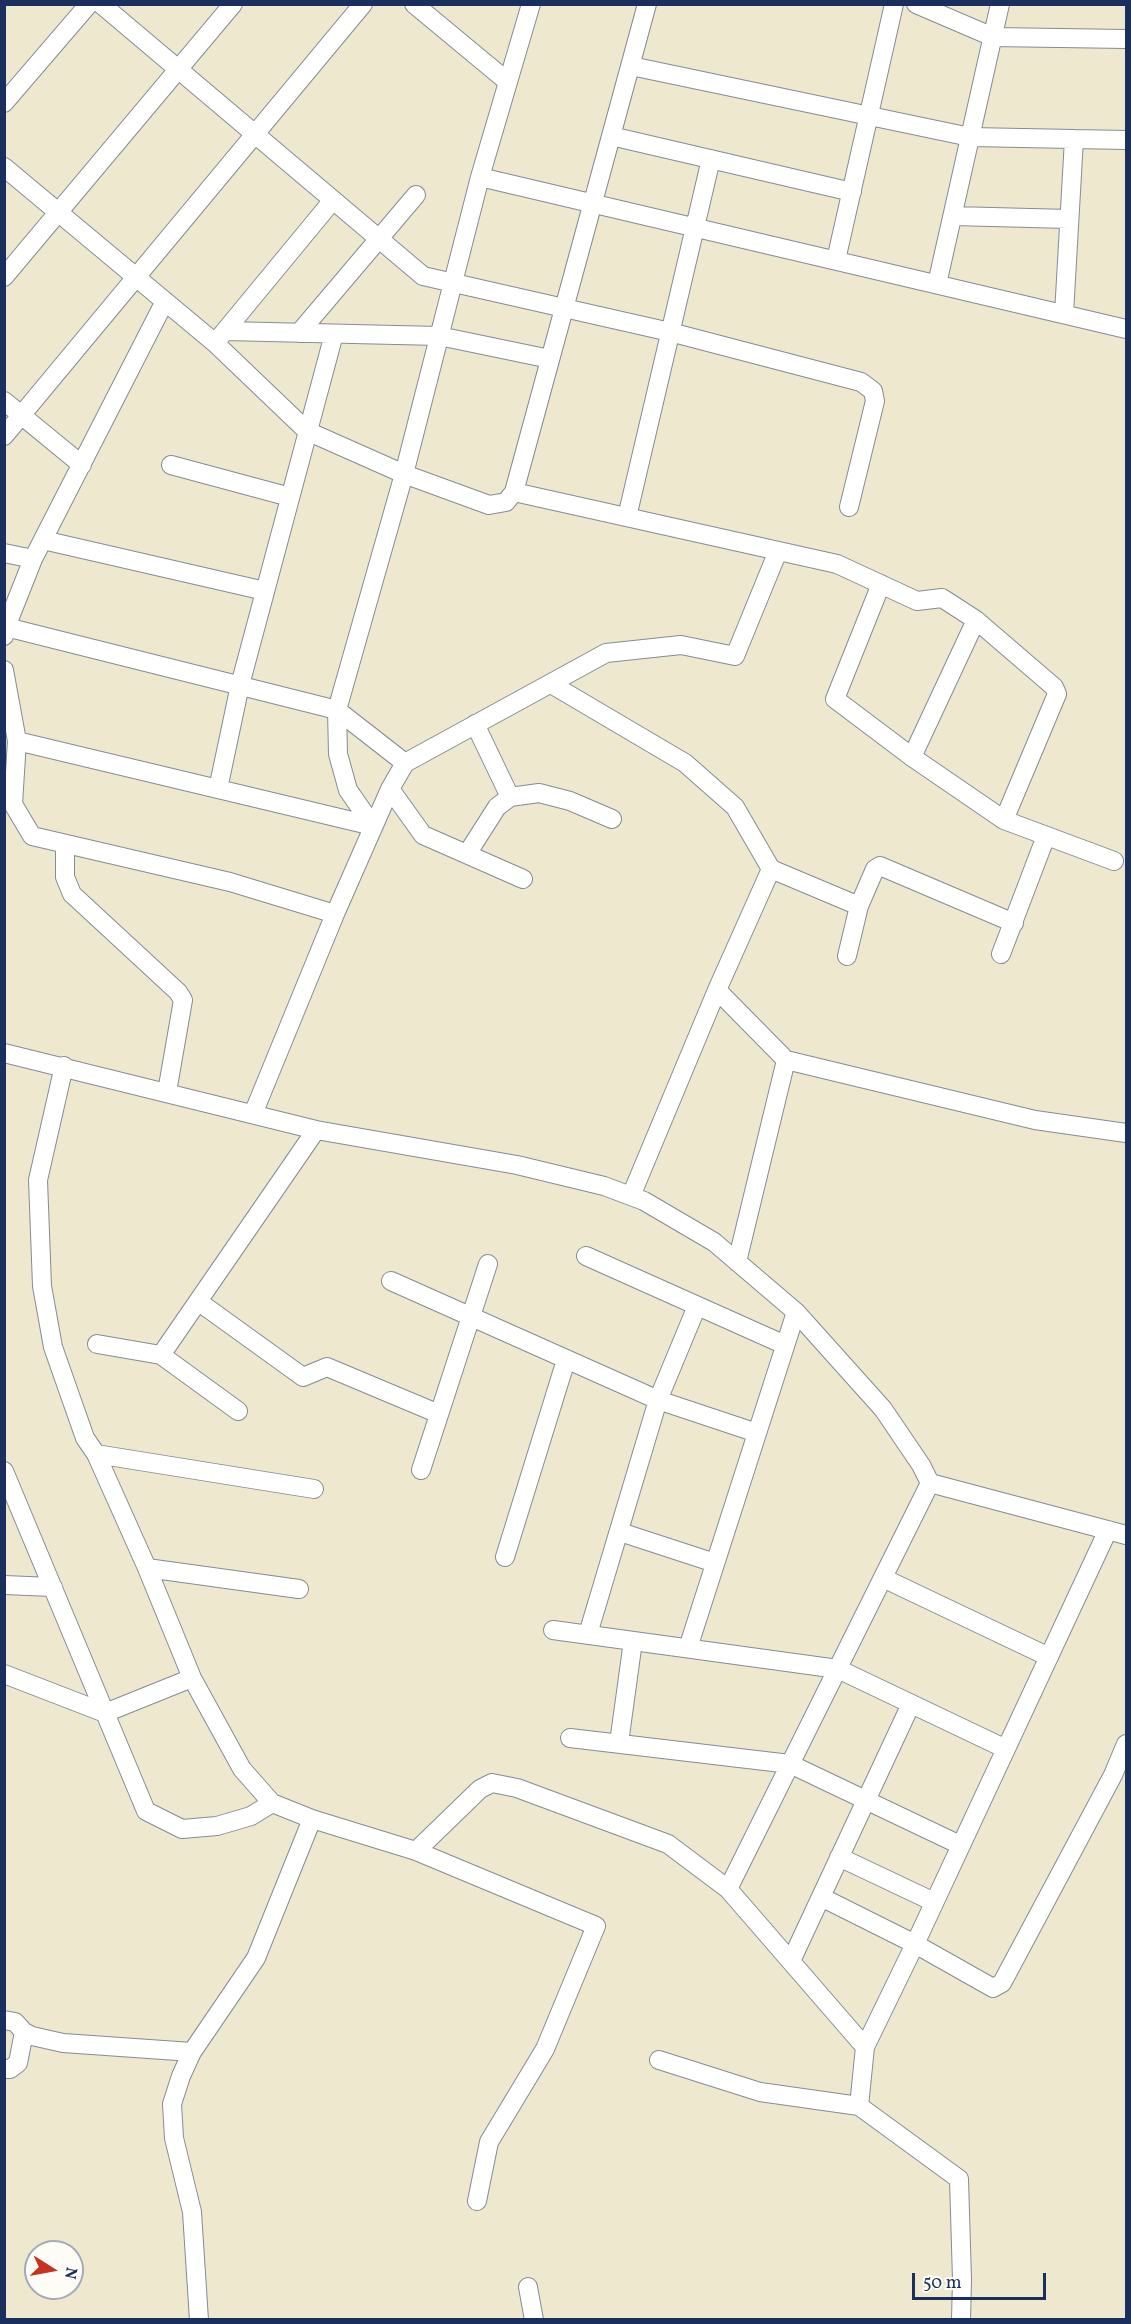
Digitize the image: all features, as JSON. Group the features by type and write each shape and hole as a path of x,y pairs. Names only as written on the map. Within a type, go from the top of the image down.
{"street":[{"path":"4,277 233,4"},
{"path":"4,436 363,4"},
{"path":"414,4 508,82"},
{"path":"373,826 348,790 338,754 338,710 404,474 480,177 531,4"},
{"path":"4,167 165,301 220,337 307,430 404,474 489,505 506,502 514,492 647,4"},
{"path":"836,260 894,4"},
{"path":"916,4 993,37 1126,39"},
{"path":"937,284 1000,4"},
{"path":"4,103 88,6 178,70 423,276 670,332 861,382 873,391 875,401 849,507"},
{"path":"631,66 970,137 1126,140"},
{"path":"611,136 852,192"},
{"path":"1064,314 1074,139"},
{"path":"627,517 711,159"},
{"path":"480,177 1126,329"},
{"path":"299,333 416,195"},
{"path":"220,337 333,200"},
{"path":"953,216 1069,219"},
{"path":"165,301 33,559 5,632 240,685 338,710 405,763"},
{"path":"220,337 299,333 439,336 550,359"},
{"path":"218,789 240,685 334,334"},
{"path":"4,401 82,465"},
{"path":"171,465 290,497"},
{"path":"514,492 837,564 917,601 942,598 976,620 1054,687 1057,694 1004,820"},
{"path":"43,540 265,591"},
{"path":"253,1114 373,826 405,763 606,653 681,645 735,656 778,550"},
{"path":"4,553 33,559"},
{"path":"881,584 835,699 912,757 1004,820 1114,861"},
{"path":"912,757 976,620"},
{"path":"4,670 17,741 10,764 13,804 32,836 230,882 335,914"},
{"path":"551,684 685,763 735,807 771,869 859,906"},
{"path":"475,724 510,797"},
{"path":"17,741 373,826"},
{"path":"390,789 423,835 523,879"},
{"path":"467,854 498,807 510,797 539,793 570,801 612,819"},
{"path":"1001,954 1046,836"},
{"path":"65,844 65,877 72,894 178,992 183,1000 167,1092"},
{"path":"847,956 859,906 875,869 880,866 1014,923"},
{"path":"631,1196 717,990 771,869"},
{"path":"717,990 786,1060 1035,1120 1126,1133"},
{"path":"4,1053 64,1066 315,1130 517,1166 604,1186 644,1201 714,1242 796,1312 883,1409 921,1465 930,1483 1126,1534"},
{"path":"737,1262 786,1060"},
{"path":"64,1066 38,1180 42,1286 53,1347 86,1438 96,1454 147,1568 192,1678 242,1769 272,1803 312,1819 416,1851 596,1926 545,2049 489,2142 477,2201"},
{"path":"161,1355 315,1130"},
{"path":"586,1256 785,1345"},
{"path":"421,1470 488,1264"},
{"path":"391,1281 658,1400 757,1433"},
{"path":"199,1302 303,1377 327,1367 439,1414"},
{"path":"588,1634 658,1400 697,1306"},
{"path":"688,1648 796,1312"},
{"path":"98,1344 161,1355 238,1411"},
{"path":"505,1557 566,1360"},
{"path":"96,1454 314,1489"},
{"path":"5,1471 146,1811 182,1829 217,1826 251,1816 272,1803"},
{"path":"728,1889 930,1483"},
{"path":"859,2106 865,2047 1108,1530"},
{"path":"620,1532 715,1563"},
{"path":"147,1568 299,1589"},
{"path":"883,1578 1049,1657"},
{"path":"4,1585 53,1587"},
{"path":"553,1630 838,1669 1006,1749"},
{"path":"620,1743 633,1641"},
{"path":"4,1674 105,1713 192,1678"},
{"path":"791,1961 911,1704"},
{"path":"570,1738 790,1764 960,1845"},
{"path":"821,1897 915,1944 993,1988 1002,1983 1113,1775 1126,1744"},
{"path":"416,1851 480,1789 492,1783 517,1788 668,1844 728,1889 865,2047"},
{"path":"199,2319 192,2212 174,2138 172,2104 192,2052 256,1958 312,1819"},
{"path":"839,1857 934,1902"},
{"path":"4,2020 15,2022 24,2032 63,2043 192,2052"},
{"path":"4,2069 10,2069 18,2063 24,2032"},
{"path":"659,2060 760,2092 859,2106 959,2179 961,2319"},
{"path":"528,2287 534,2319"}]}
